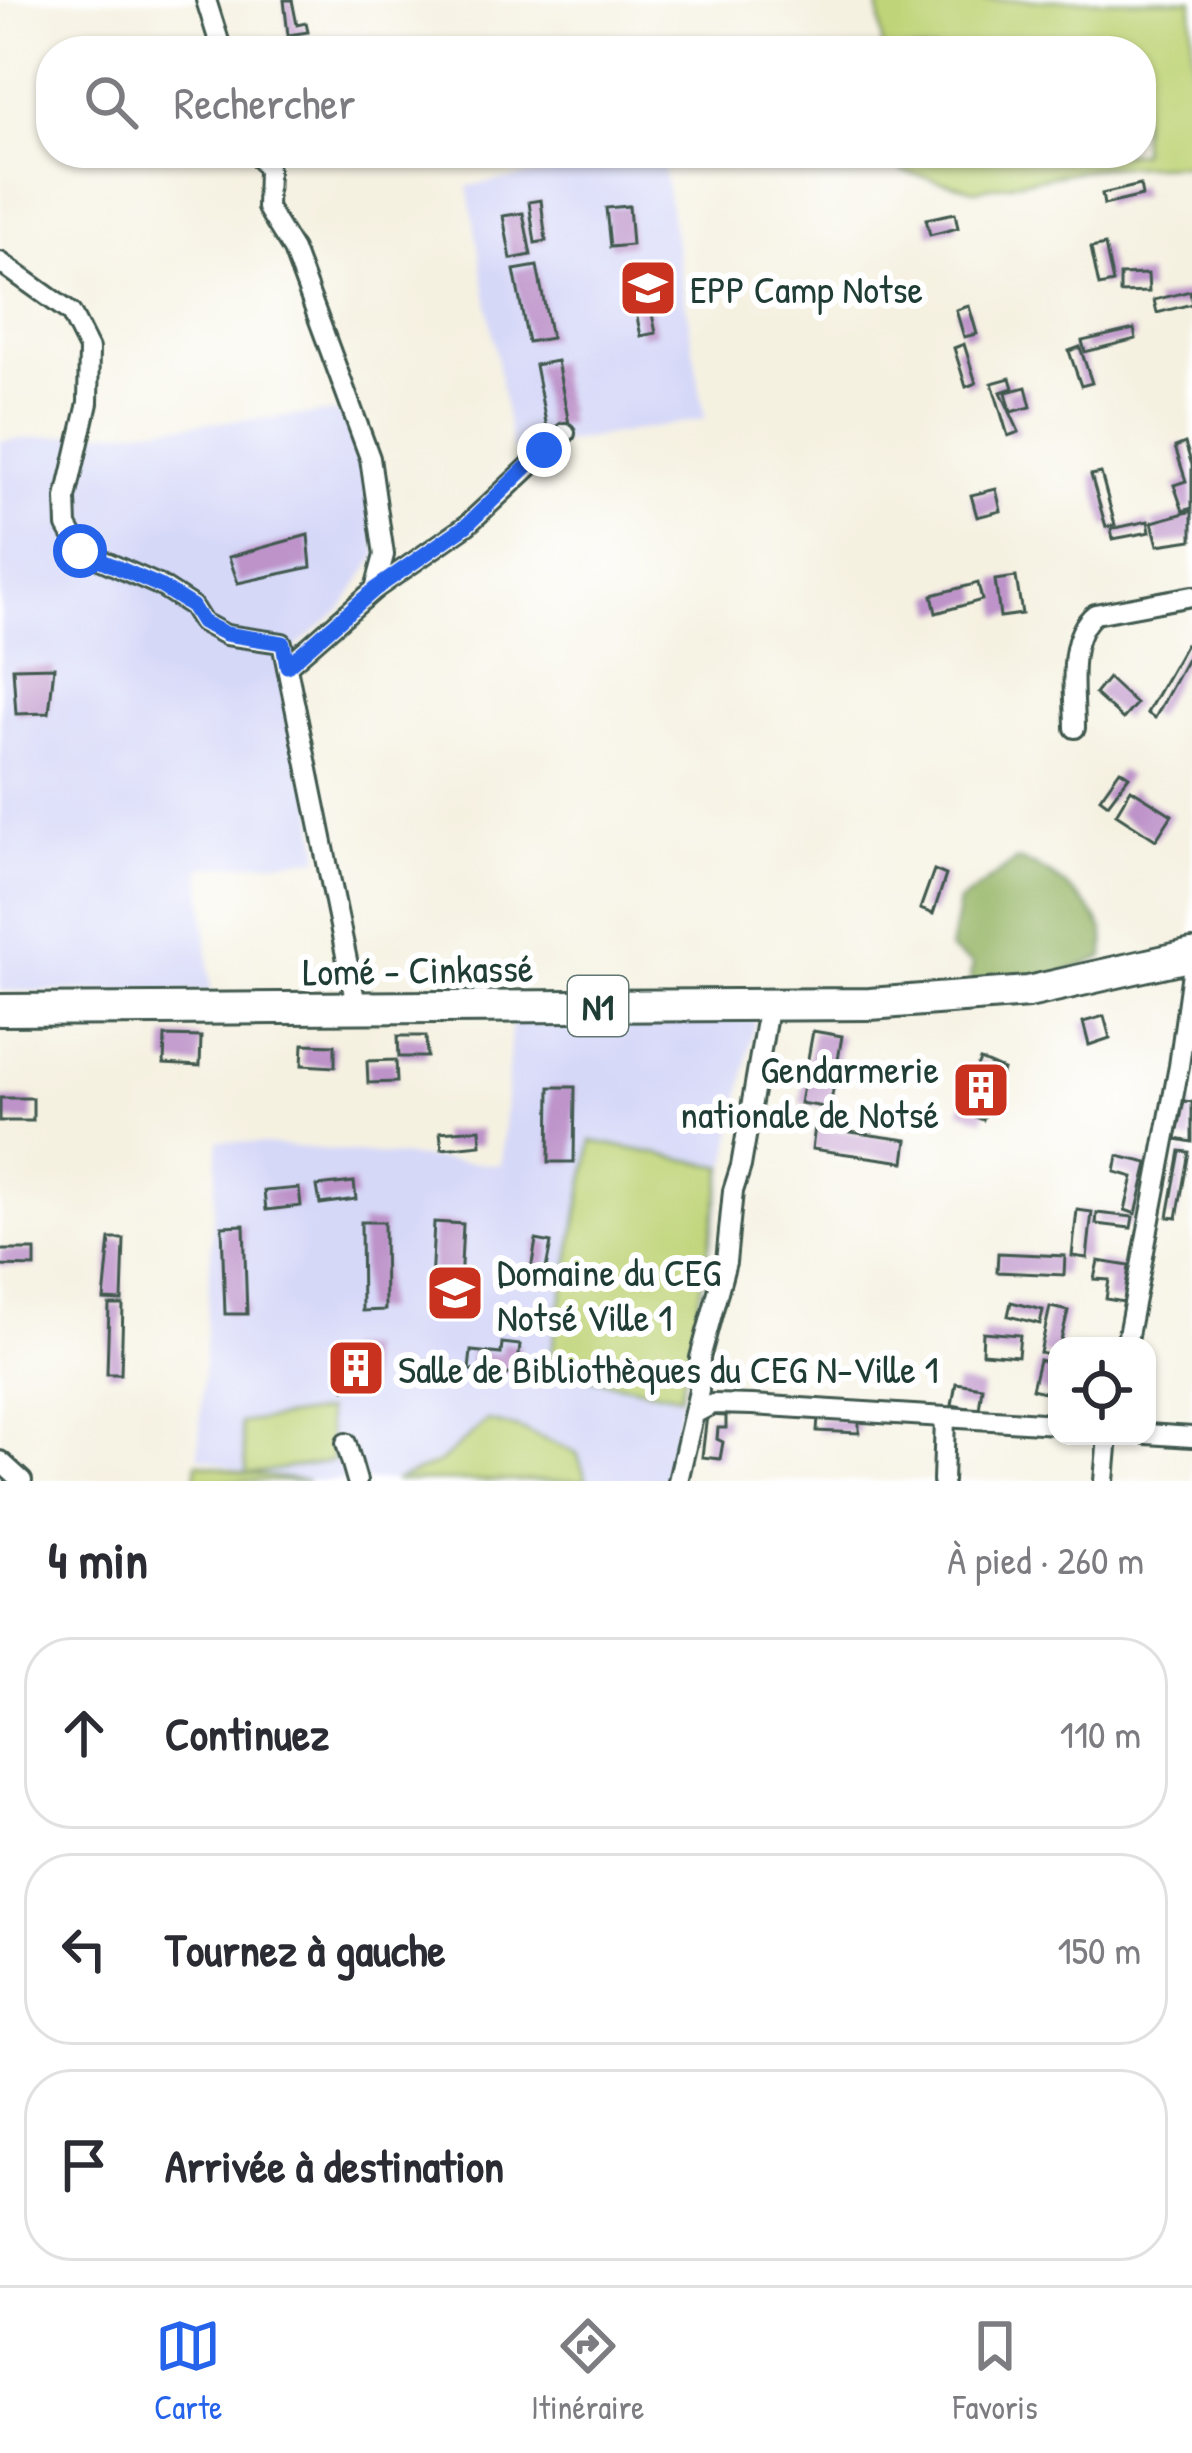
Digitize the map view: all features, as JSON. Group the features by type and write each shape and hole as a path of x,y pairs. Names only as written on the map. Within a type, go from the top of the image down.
{"highway":[{"name":"Lomé - Cinkassé","path":"0,1010 869,1004 1028,992 1192,955"}],"street":[{"path":"206,0 217,36"},
{"path":"267,168 267,208 293,250 370,458 384,555 375,589"},
{"path":"0,262 71,313 88,349 88,403 66,498 68,526 80,551 160,586 192,606 202,622 226,634 283,643 356,1009"},
{"path":"287,666 375,589 467,525 566,433"},
{"path":"1075,728 1075,652 1084,622 1095,614 1192,596"},
{"path":"1128,1337 1192,972"},
{"path":"678,1481 694,1414 700,1358 726,1262 733,1191 769,1004"},
{"path":"694,1414 712,1404 1048,1424"},
{"path":"944,1481 945,1418"},
{"path":"1156,1435 1192,1437"},
{"path":"346,1443 357,1481"},
{"path":"1104,1481 1107,1445"},
{"path":"0,1461 22,1481"},
{"path":"0,1475 11,1481"}],"shaded area":[{"path":"577,168 663,168 705,419 512,451 468,186"},
{"path":"347,411 365,462 377,556 341,609 293,649 320,858 201,868 211,991 0,991 0,441"},
{"name":"Domaine du CEG Notsé Ville 1","path":"512,1017 755,1020 666,1481 587,1481 577,1453 487,1421 447,1456 393,1481 315,1481 248,1473 198,1456 218,1140 501,1165"}],"green space":[{"path":"878,0 1192,0 1192,165 1156,166 1156,36 882,36"},
{"path":"902,168 1096,168 975,190"},
{"path":"1017,860 1054,877 1087,906 1103,931 1104,957 1054,976 974,986 973,964 950,950 959,902"},
{"path":"592,1141 724,1167 680,1396 548,1370"},
{"path":"326,1411 333,1461 249,1474 308,1481 195,1481 197,1462 247,1474 240,1423"},
{"path":"487,1421 518,1428 577,1453 587,1481 394,1481 439,1463"}],"building":[{"path":"284,0 292,0 297,25 306,23 308,32 288,35"},
{"path":"1140,185 1142,196 1104,205 1102,194"},
{"path":"541,200 546,241 535,243 529,202"},
{"path":"629,206 632,245 610,247 606,208"},
{"path":"523,213 531,255 511,259 503,216"},
{"path":"955,213 958,228 930,235 926,219"},
{"path":"1105,245 1113,283 1099,286 1091,248"},
{"path":"537,266 551,338 528,342 514,270"},
{"path":"1148,274 1149,292 1120,293 1120,275"},
{"path":"644,276 656,333 641,336 629,279"},
{"path":"1190,291 1192,304 1157,313 1154,300"},
{"path":"969,306 977,334 964,337 956,310"},
{"path":"1134,329 1136,339 1085,352 1082,341"},
{"path":"964,344 976,383 966,387 954,348"},
{"path":"1080,347 1092,383 1081,386 1069,351"},
{"path":"557,361 569,424 547,428 535,365"},
{"path":"1010,378 1013,388 1001,392 1019,432 1008,436 992,383"},
{"path":"1026,387 1031,407 1011,412 1006,392"},
{"path":"1185,443 1192,465 1192,508 1183,511 1174,485 1186,481 1175,447"},
{"path":"1101,473 1115,525 1106,527 1091,475"},
{"path":"996,489 1001,511 977,517 971,495"},
{"path":"1192,511 1192,540 1158,545 1152,522"},
{"path":"1148,521 1150,532 1113,539 1111,529"},
{"path":"308,535 311,567 238,583 229,557"},
{"path":"1016,577 1022,614 1000,617 995,580"},
{"path":"978,583 982,600 936,613 932,595"},
{"path":"1186,644 1192,648 1192,660 1188,657 1155,718 1147,713"},
{"path":"54,667 49,713 16,714 13,668"},
{"path":"1108,678 1136,704 1123,719 1095,694"},
{"path":"1120,770 1129,776 1108,804 1100,798"},
{"path":"1131,789 1172,815 1156,840 1116,814"},
{"path":"934,870 946,875 933,914 920,909"},
{"path":"1104,1016 1110,1038 1089,1045 1083,1022"},
{"path":"813,1031 842,1036 830,1108 800,1103"},
{"path":"165,1036 201,1037 200,1066 164,1064"},
{"path":"398,1036 426,1036 427,1057 399,1057"},
{"path":"303,1044 335,1045 335,1067 302,1065"},
{"path":"396,1060 397,1082 368,1083 367,1061"},
{"name":"Gendarmerie nationale de Notsé","path":"980,1060 1003,1070 983,1120 959,1110"},
{"path":"550,1087 575,1087 574,1162 549,1162"},
{"path":"0,1098 33,1098 33,1121 0,1121"},
{"path":"1184,1101 1192,1102 1192,1142 1176,1139"},
{"path":"815,1127 907,1140 904,1162 812,1149"},
{"path":"480,1129 481,1145 442,1149 440,1132"},
{"path":"1180,1151 1189,1152 1177,1218 1168,1217"},
{"path":"1118,1156 1148,1163 1136,1214 1125,1210 1133,1177 1115,1172"},
{"path":"354,1182 356,1199 320,1204 317,1186"},
{"path":"299,1188 301,1206 266,1210 264,1191"},
{"path":"1077,1210 1092,1212 1087,1258 1072,1256"},
{"path":"1097,1213 1133,1217 1131,1228 1096,1224"},
{"path":"361,1222 384,1222 385,1310 362,1311"},
{"path":"434,1222 463,1224 459,1307 430,1306"},
{"path":"244,1225 247,1314 225,1314 222,1226"},
{"path":"110,1239 124,1239 122,1301 104,1300"},
{"path":"536,1240 551,1243 544,1279 530,1276"},
{"path":"0,1250 35,1250 35,1267 0,1266"},
{"path":"998,1253 1065,1256 1064,1275 997,1272"},
{"path":"1098,1261 1129,1266 1124,1302 1106,1299 1109,1280 1094,1279"},
{"path":"1011,1302 1043,1310 1040,1324 1008,1316"},
{"path":"109,1305 123,1305 121,1374 107,1374"},
{"path":"1050,1307 1068,1311 1062,1337 1048,1337 1048,1355 1040,1353"},
{"path":"983,1332 1020,1335 1018,1356 982,1353"},
{"path":"502,1343 520,1345 517,1375 469,1370 471,1351 501,1354"},
{"name":"Salle de Bibliothèques du CEG N-Ville 1","path":"367,1347 369,1388 345,1389 343,1348"},
{"path":"1039,1360 1048,1362 1048,1393 1032,1389"},
{"path":"956,1383 982,1387 979,1410 952,1405"},
{"path":"707,1415 726,1416 726,1428 718,1428 717,1439 723,1442 720,1459 702,1457"},
{"path":"818,1417 859,1420 859,1433 817,1431"}],"place":[{"name":"EPP Camp Notse","path":"648,288"},
{"name":"Gendarmerie nationale de Notsé","path":"981,1090"},
{"name":"Domaine du CEG Notsé Ville 1","path":"455,1293"},
{"name":"Salle de Bibliothèques du CEG N-Ville 1","path":"356,1368"}],"route":[{"path":"80,551 160,586 192,606 202,622 226,634 283,643 287,666 375,589 467,525 544,450"}]}
